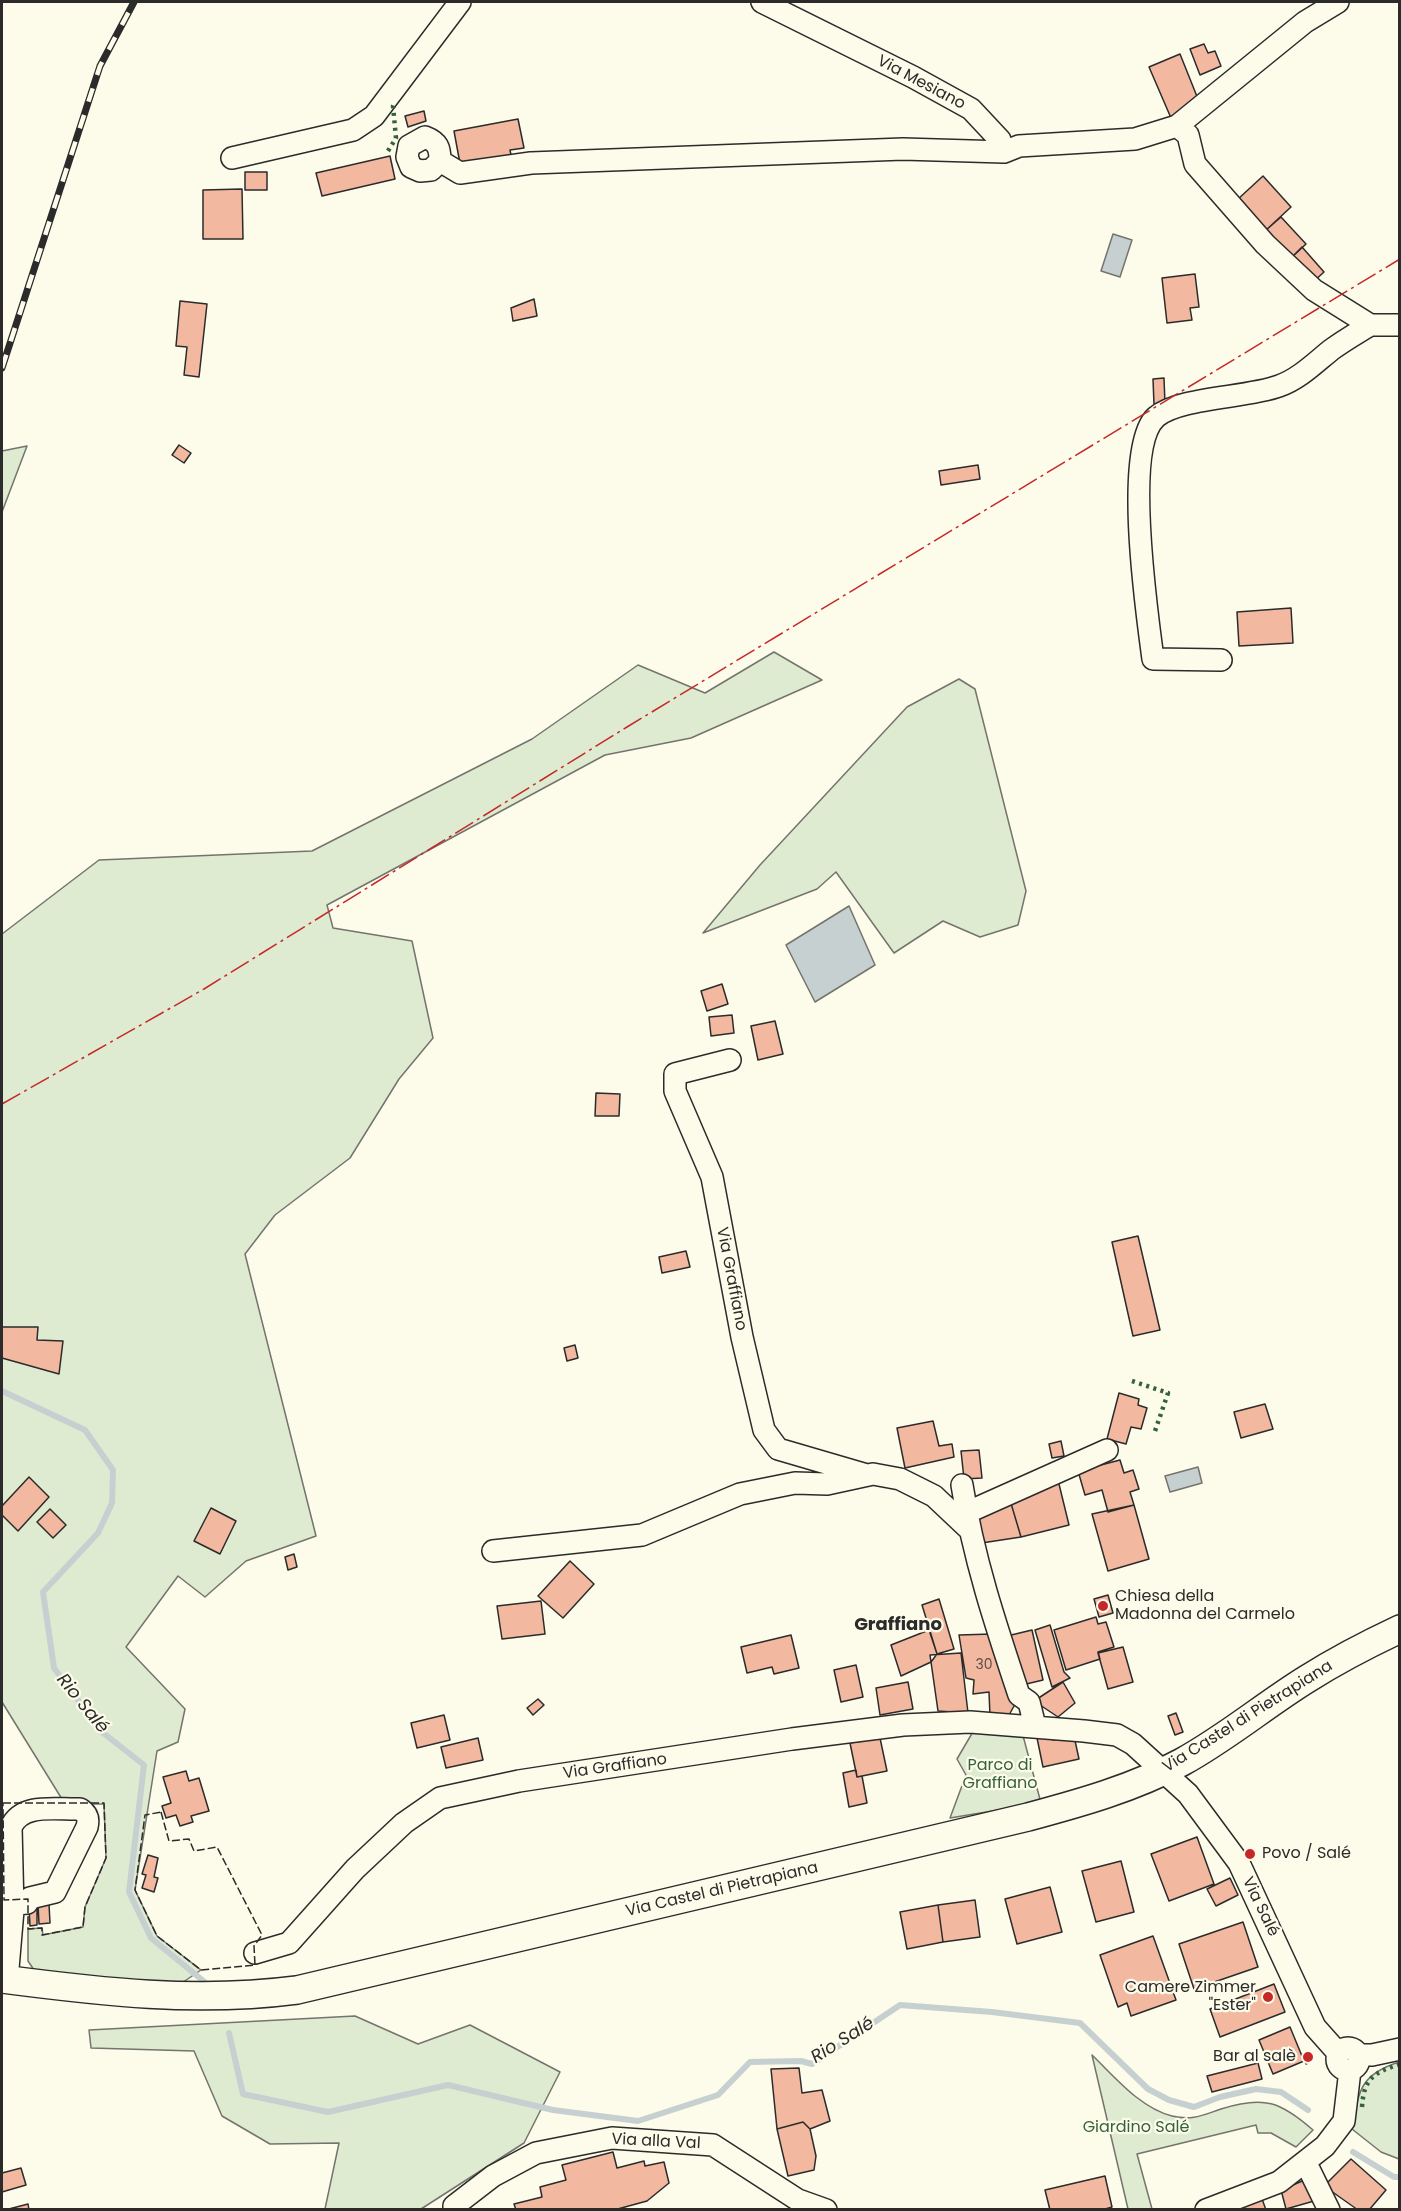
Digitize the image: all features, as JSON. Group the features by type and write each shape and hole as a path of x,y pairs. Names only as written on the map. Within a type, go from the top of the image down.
{"main road":[{"name":"Via Castel di Pietrapiana","path":"4,1980 165,1997 234,1996 297,1990 1028,1817 1130,1786 1161,1773 1198,1753 1306,1679 1349,1654 1400,1629"}],"street":[{"path":"232,158 353,130 374,116 460,2"},
{"name":"Via Mesiano","path":"762,2 913,77 971,109 1000,140 1004,152"},
{"path":"440,161 460,173 531,163 903,149 1004,152 1018,146 1135,139 1177,126 1305,22 1338,2"},
{"path":"1177,126 1188,135 1195,164 1265,244 1314,290 1370,325 1400,325"},
{"path":"1221,660 1153,659 1143,576 1138,463 1149,426 1155,417 1175,405 1279,386 1311,368 1332,350 1370,325"},
{"name":"Via Graffiano","path":"729,1060 675,1074 675,1091 712,1177 742,1337 764,1430 778,1449 867,1475 900,1479 934,1496 967,1521 1019,1695 1029,1702 1035,1726"},
{"path":"962,1485 967,1521 1107,1449"},
{"name":"Via Graffiano","path":"494,1551 642,1535 740,1494 795,1483 827,1484 867,1475"},
{"name":"Via Graffiano","path":"255,1953 288,1943 355,1869 404,1823 440,1798 519,1781 792,1739 903,1725 970,1722 1117,1735 1133,1744 1161,1773"},
{"name":"Via Salé","path":"1161,1773 1188,1794 1239,1863 1315,2027 1349,2060"},
{"path":"4,1980 13,1910 11,1827 16,1816 26,1811 80,1809 86,1812 87,1827 56,1892 30,1898 27,1903 16,1904 13,1910"},
{"path":"1206,2210 1271,2185 1306,2163 1325,2146 1344,2121 1349,2060 1400,2049"},
{"name":"Via alla Val","path":"454,2210 454,2206 493,2176 536,2153 612,2138 713,2145 798,2200 825,2210"},
{"path":"1306,2163 1329,2210"}],"green space":[{"path":"27,446 2,512 2,451"},
{"path":"774,652 822,680 691,738 605,755 327,905 333,928 412,941 433,1038 399,1079 350,1158 275,1215 245,1254 316,1536 246,1561 205,1597 178,1576 126,1647 185,1709 178,1742 157,1751 135,1890 157,1936 201,1970 167,1993 40,1979 28,1961 28,1929 42,1928 43,1935 83,1927 85,1907 106,1858 104,1804 65,1804 2,1702 2,934 99,860 312,851 532,739 638,665 705,693"},
{"path":"959,679 975,689 1026,891 1018,925 980,937 943,921 894,953 836,872 817,889 703,933 760,865 907,707"},
{"name":"Parco di Graffiano","path":"974,1730 1022,1732 1041,1803 950,1818 966,1775 957,1759"},
{"path":"355,2016 418,2044 470,2025 560,2072 524,2143 421,2209 325,2209 339,2143 270,2144 222,2116 194,2051 91,2048 89,2030"},
{"name":"Giardino Salé","path":"1092,2055 1139,2099 1160,2112 1192,2118 1236,2105 1261,2102 1281,2107 1313,2130 1296,2147 1271,2133 1258,2133 1256,2125 1137,2154 1152,2209 1128,2209"},
{"path":"1399,2062 1399,2159 1381,2152 1352,2129 1363,2086 1376,2073"}],"shaded area":[{"path":"1113,234 1132,240 1120,277 1101,271"},
{"path":"849,906 875,965 815,1002 786,945"},
{"path":"1198,1467 1202,1483 1170,1492 1165,1476"}],"building":[{"path":"1204,44 1208,53 1215,51 1221,66 1200,75 1190,49"},
{"path":"1180,54 1198,99 1171,118 1149,67"},
{"path":"424,111 426,121 408,127 405,116"},
{"path":"518,119 524,148 510,150 512,160 461,169 454,131"},
{"path":"390,156 395,179 322,196 316,173"},
{"path":"245,172 267,172 267,190 245,190"},
{"path":"1263,176 1291,207 1265,231 1237,200"},
{"path":"242,189 243,239 203,239 203,190"},
{"path":"1281,217 1306,244 1290,259 1265,231"},
{"path":"1302,247 1324,272 1312,283 1290,259"},
{"path":"1195,274 1199,307 1190,308 1192,320 1167,323 1162,278"},
{"path":"534,299 537,316 513,321 511,308"},
{"path":"180,301 207,304 199,377 184,375 187,347 176,346"},
{"path":"1164,378 1165,404 1154,405 1153,379"},
{"path":"179,445 191,453 184,463 172,455"},
{"path":"978,465 980,479 941,485 939,471"},
{"path":"1291,608 1293,643 1239,646 1237,612"},
{"path":"722,984 728,1004 707,1011 701,991"},
{"path":"732,1015 734,1033 711,1036 709,1017"},
{"path":"775,1021 783,1054 758,1060 751,1026"},
{"path":"596,1093 620,1094 619,1116 595,1116"},
{"path":"1138,1236 1160,1330 1133,1336 1112,1242"},
{"path":"686,1251 690,1267 662,1273 659,1257"},
{"path":"2,1327 38,1327 37,1340 63,1341 59,1374 2,1358"},
{"path":"575,1345 578,1358 567,1361 564,1348"},
{"path":"1119,1393 1139,1399 1138,1405 1147,1408 1141,1429 1131,1427 1126,1444 1107,1439"},
{"path":"1265,1404 1273,1429 1241,1438 1234,1412"},
{"path":"933,1421 939,1446 952,1444 954,1457 905,1468 897,1428"},
{"path":"1061,1441 1064,1456 1052,1458 1049,1444"},
{"path":"979,1450 982,1478 964,1479 961,1451"},
{"path":"1120,1460 1124,1473 1133,1470 1139,1489 1130,1492 1134,1505 1108,1512 1102,1490 1085,1495 1078,1471"},
{"path":"29,1477 49,1497 18,1531 2,1515 2,1506"},
{"path":"1058,1480 1069,1525 1021,1537 1010,1500"},
{"path":"1010,1500 1021,1537 975,1544 969,1523"},
{"path":"1134,1505 1149,1559 1108,1571 1092,1514"},
{"path":"211,1508 236,1521 220,1554 194,1541"},
{"path":"50,1509 66,1525 53,1538 37,1522"},
{"path":"294,1554 297,1567 288,1570 285,1557"},
{"path":"570,1561 594,1584 563,1618 538,1596"},
{"name":"Chiesa della Madonna del Carmelo","path":"1108,1595 1113,1613 1099,1617 1094,1599"},
{"path":"939,1599 954,1649 937,1654 922,1605"},
{"path":"541,1601 545,1634 502,1639 497,1606"},
{"path":"1096,1617 1098,1624 1106,1622 1114,1647 1098,1652 1100,1659 1066,1670 1054,1630"},
{"path":"1050,1625 1064,1672 1070,1678 1052,1687 1035,1630"},
{"path":"929,1630 937,1654 931,1662 901,1676 891,1645"},
{"path":"1032,1630 1043,1680 1018,1686 1007,1636"},
{"path":"992,1634 1018,1699 1009,1715 990,1716 989,1692 973,1694 974,1680 966,1678 959,1635"},
{"path":"791,1635 799,1668 774,1674 772,1667 747,1673 741,1647"},
{"path":"1123,1647 1133,1682 1108,1689 1098,1653"},
{"path":"961,1653 968,1713 938,1711 930,1655"},
{"path":"856,1665 863,1697 841,1702 834,1670"},
{"path":"908,1682 913,1709 880,1715 876,1688"},
{"path":"1063,1682 1075,1703 1058,1717 1034,1701"},
{"path":"538,1699 544,1705 533,1715 527,1708"},
{"path":"1176,1713 1183,1732 1175,1735 1168,1716"},
{"path":"444,1715 450,1740 417,1748 411,1723"},
{"path":"1050,1730 1053,1740 1074,1736 1079,1759 1043,1767 1036,1733"},
{"path":"478,1738 483,1760 446,1768 441,1747"},
{"path":"880,1738 887,1771 857,1777 850,1743"},
{"path":"856,1770 857,1777 862,1776 867,1803 849,1807 843,1773"},
{"path":"186,1771 189,1781 199,1778 209,1811 191,1816 193,1822 180,1826 176,1815 166,1818 162,1806 171,1803 163,1777"},
{"path":"1197,1837 1214,1884 1169,1901 1151,1854"},
{"path":"148,1855 158,1858 154,1877 158,1878 154,1892 142,1888 146,1875 142,1874"},
{"path":"1121,1861 1134,1912 1096,1922 1082,1871"},
{"path":"1230,1878 1238,1895 1216,1906 1207,1889"},
{"path":"1050,1887 1062,1932 1017,1944 1005,1899"},
{"path":"975,1900 980,1937 943,1942 938,1905"},
{"path":"38,1904 49,1904 50,1923 39,1924"},
{"path":"938,1905 943,1942 907,1949 900,1912"},
{"path":"29,1909 37,1909 37,1925 30,1926"},
{"path":"1243,1922 1258,1967 1194,1989 1179,1944"},
{"path":"1153,1936 1176,2000 1131,2016 1127,2003 1118,2007 1100,1955"},
{"path":"1274,1984 1285,2012 1220,2037 1210,2009"},
{"path":"1290,2027 1304,2061 1273,2074 1259,2040"},
{"name":"Bar al salè","path":"1309,2052 1313,2060 1306,2064 1302,2054"},
{"path":"1258,2063 1262,2079 1212,2092 1207,2076"},
{"path":"799,2068 802,2093 822,2090 830,2121 810,2129 803,2122 777,2129 771,2069"},
{"path":"803,2122 810,2129 816,2156 814,2170 788,2176 777,2129"},
{"path":"613,2152 617,2168 644,2161 645,2166 664,2162 669,2183 647,2201 614,2210 516,2210 514,2204 542,2197 540,2187 566,2180 562,2165"},
{"path":"1351,2159 1386,2190 1369,2210 1358,2210 1324,2186"},
{"path":"21,2168 26,2185 2,2192 2,2173"},
{"path":"1105,2176 1112,2207 1102,2210 1050,2210 1045,2190"},
{"path":"1307,2179 1314,2201 1286,2209 1281,2190"},
{"path":"1261,2196 1266,2210 1235,2210"},
{"path":"28,2204 29,2210 5,2210"}],"waterway":[{"name":"Rio Salé","path":"2,1391 85,1430 113,1470 112,1503 98,1533 43,1592 54,1668 102,1732 144,1765 129,1892 151,1938 207,1984"},
{"name":"Rio Salé","path":"229,2033 243,2094 328,2112 448,2085 553,2110 638,2121 718,2095 750,2062 801,2061 812,2064 900,2005 992,2012 1080,2023 1148,2089 1169,2100 1194,2107 1220,2097 1256,2089 1281,2092 1308,2110"},
{"name":"Rio Salé","path":"1353,2152 1394,2177 1400,2177"}],"railway":[{"path":"2,368 100,66 134,2"}],"hedge":[{"path":"388,151 396,138 393,106 395,102"},
{"path":"1132,1381 1168,1393 1154,1434"},
{"path":"1362,2107 1365,2089 1372,2078 1383,2070 1400,2064"}],"fence":[{"path":"3,1803 104,1803 106,1858 85,1907 83,1927 42,1935 42,1928 28,1929 28,1899 4,1900 3,1803"},
{"path":"161,1812 169,1841 189,1839 194,1851 217,1847 262,1935 254,1946 255,1965 201,1970 157,1936 135,1890 145,1815 161,1812"}],"power":[{"path":"2,1104 204,989 627,727 1400,259"}],"place":[{"name":"Chiesa della Madonna del Carmelo","path":"1103,1606"},
{"name":"Povo / Salé","path":"1250,1854"},
{"name":"Camere Zimmer \"Ester\"","path":"1268,1997"},
{"name":"Bar al salè","path":"1308,2057"}],"district":[{"name":"Graffiano","path":"898,1625"}]}
